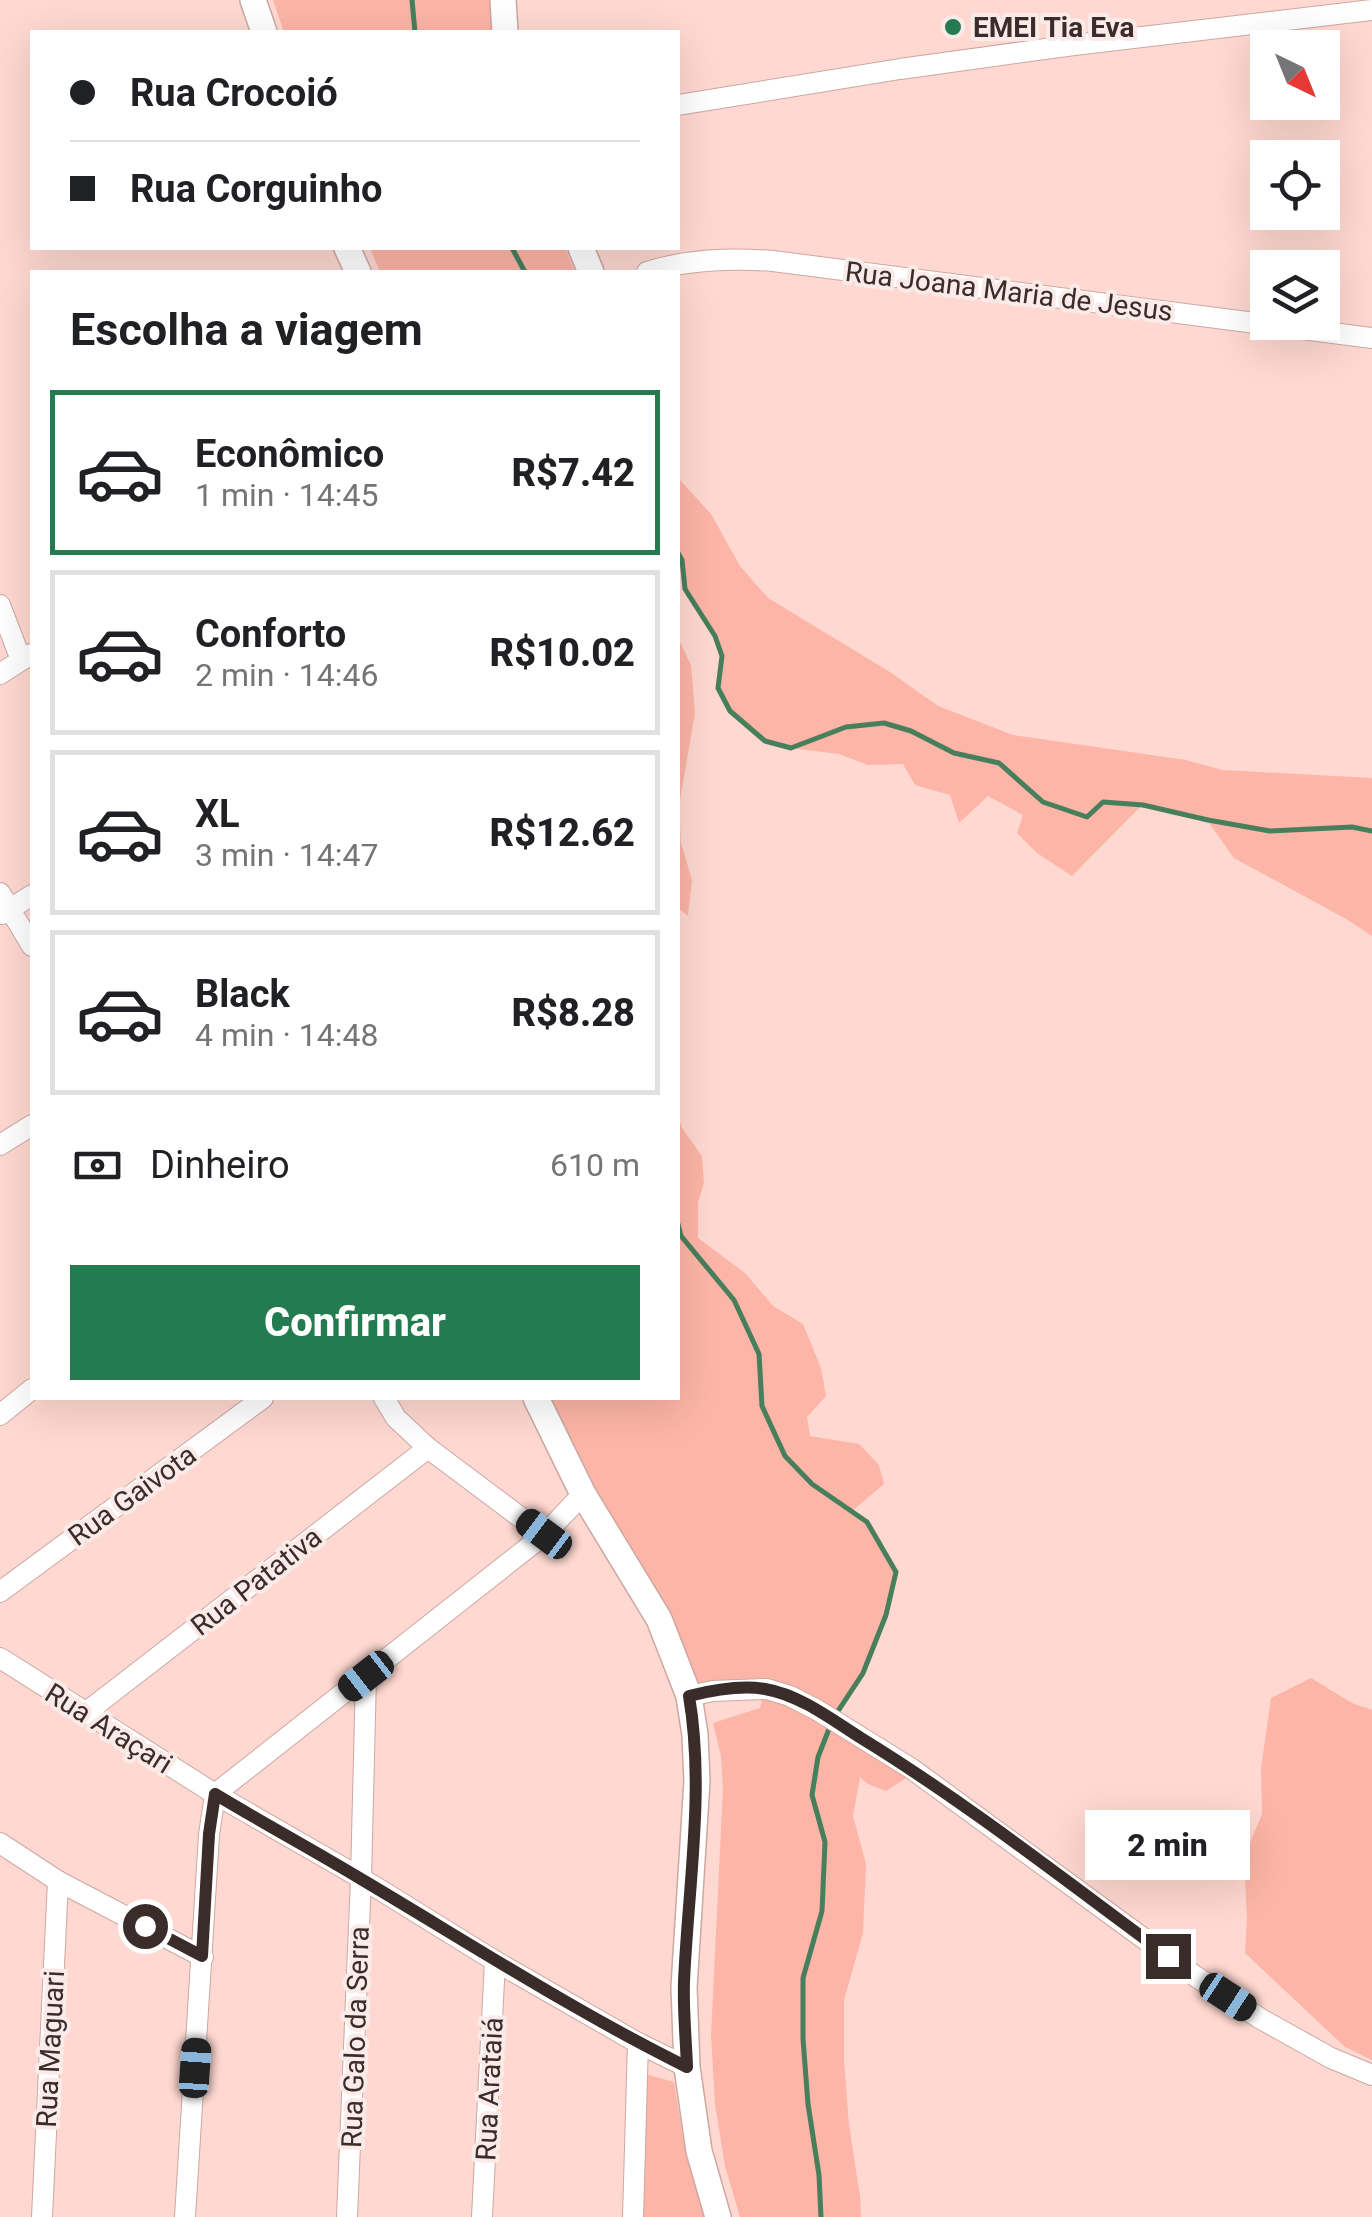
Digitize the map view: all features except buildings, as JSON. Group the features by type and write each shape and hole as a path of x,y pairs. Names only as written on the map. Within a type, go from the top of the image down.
{"main road":[{"path":"253,0 263,30"},
{"path":"503,0 504,30"},
{"path":"537,1400 583,1494 660,1619 689,1696 697,1781 684,1986 687,2067 699,2151 718,2217"}],"street":[{"path":"680,105 1055,47 1371,10"},
{"name":"Rua Joana Maria de Jesus","path":"655,270 693,261 773,261 1372,338"},
{"path":"0,605 27,657 0,674"},
{"path":"30,896 3,906 30,943"},
{"path":"0,1145 30,1126"},
{"path":"0,1415 30,1391"},
{"name":"Rua Gaivota","path":"0,1592 260,1400"},
{"path":"385,1400 396,1418 428,1448 544,1534"},
{"name":"Rua Patativa","path":"84,1714 428,1448"},
{"path":"185,2217 209,1834 215,1794 544,1534 583,1494"},
{"name":"Rua Araçari","path":"0,1658 84,1714 496,1962 687,2067"},
{"name":"Rua Galo da Serra","path":"347,2217 366,1676"},
{"path":"689,1696 713,1690 766,1689 817,1710 912,1769 1195,1976 1331,2058 1372,2075"},
{"path":"0,1843 58,1881 202,1956"},
{"name":"Rua Maguari","path":"42,2217 58,1881"},
{"name":"Rua Arataiá","path":"482,2217 496,1962"},
{"path":"633,2217 638,2043"}],"shaded area":[{"path":"273,0 491,0 494,30 283,30"},
{"path":"371,250 566,250 574,270 379,270"},
{"path":"680,480 711,514 740,566 768,598 938,706 1013,735 1186,760 1222,770 1372,778 1372,936 1234,858 1207,820 1142,805 1072,876 1037,853 1017,833 1023,815 988,796 959,823 950,795 915,785 903,764 868,765 839,754 765,741 730,711 718,688 722,656 715,636 685,589"},
{"path":"680,642 691,665 695,713 680,800"},
{"path":"680,824 692,880 688,916 680,910"},
{"path":"680,1122 702,1156 704,1183 698,1202 698,1238 745,1273 773,1306 803,1324 821,1368 826,1396 807,1417 810,1436 859,1444 879,1465 884,1484 852,1511 867,1522 896,1572 872,1647 837,1717 909,1776 886,1791 860,1777 853,1816 866,1864 863,1933 844,2000 844,2060 861,2217 740,2217 725,2166 715,2104 711,2036 723,1788 713,1723 760,1708 765,1688 700,1690 673,1619 596,1496 551,1400 680,1400"},
{"path":"1311,1678 1352,1703 1372,1710 1372,2060 1345,2047 1245,1953 1244,1857 1262,1814 1261,1768 1271,1698"},
{"path":"638,2072 674,2082 684,2144 705,2217 639,2217"}],"waterway":[{"path":"412,0 415,30"},
{"path":"513,250 524,270"},
{"path":"680,556 685,589 715,636 722,656 718,688 730,711 765,741 791,748 846,727 884,723 911,731 954,753 999,763 1043,802 1087,817 1103,802 1143,805 1270,831 1352,827 1372,831"},
{"path":"680,1232 734,1300 759,1354 762,1406 785,1456 812,1484 867,1522 896,1572 886,1615 863,1673 836,1714"},
{"path":"821,2217 803,2039 803,1978 822,1911 825,1842 812,1795 818,1757 831,1724"}],"place":[{"name":"EMEI Tia Eva","path":"953,27"}],"route":[{"path":"145,1926 202,1956 215,1794 496,1962 687,2067 684,1986 697,1781 689,1696 750,1688 790,1696 912,1769 1168,1956"}]}
